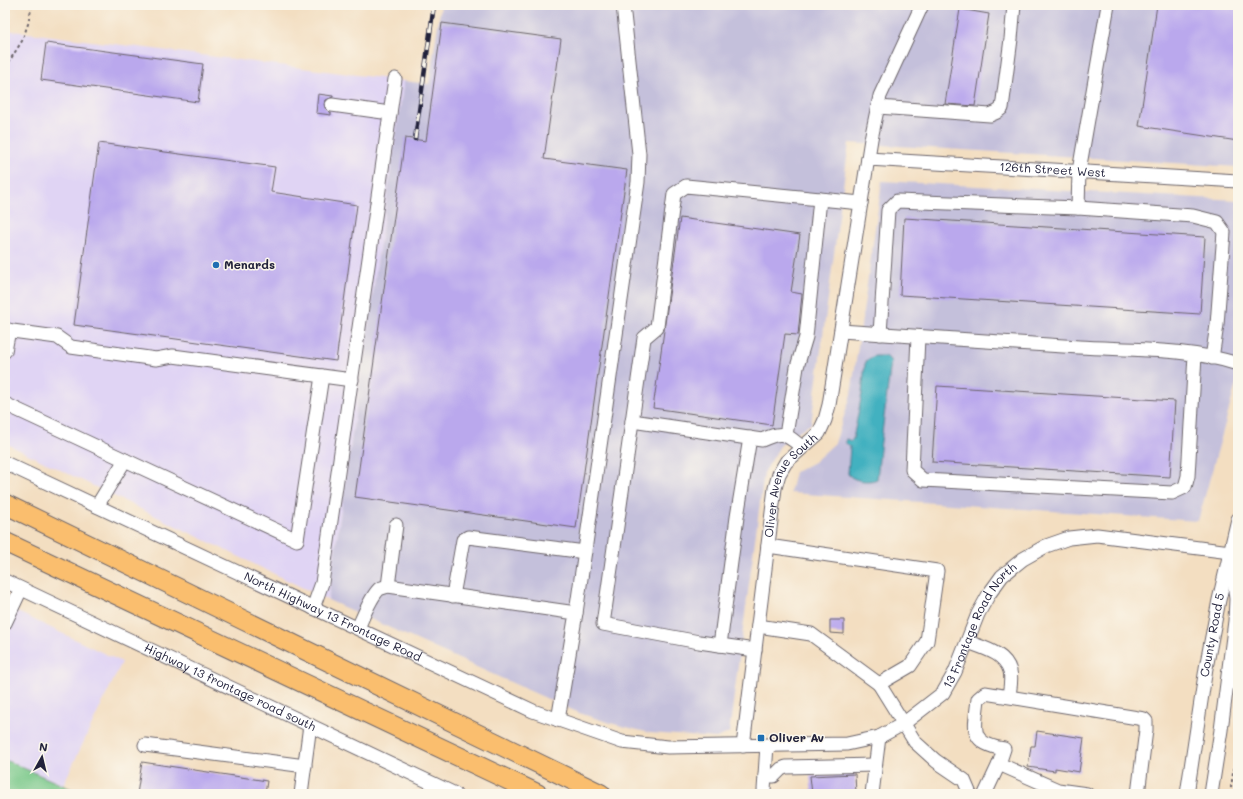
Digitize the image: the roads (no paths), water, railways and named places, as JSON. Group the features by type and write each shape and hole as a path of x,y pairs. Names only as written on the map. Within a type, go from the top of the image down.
{"highway":[{"path":"5,504 602,794"},
{"path":"5,542 538,794"}],"street":[{"path":"558,720 576,613 638,182 639,154 623,5"},
{"name":"Oliver Avenue South","path":"743,746 775,488 779,474 786,462 819,432 825,420 829,405 868,159 880,96 922,5"},
{"path":"878,107 990,116 997,112 1002,108 1014,5"},
{"path":"1078,208 1079,171 1108,5"},
{"path":"314,608 322,583 395,79"},
{"path":"332,106 390,114"},
{"name":"126th Street West","path":"868,159 1238,181"},
{"path":"755,650 603,624 644,338 657,327 674,194 686,186 861,203"},
{"path":"786,435 797,367 806,337 820,199"},
{"path":"880,334 888,210 897,201 1078,208 1193,216 1217,222 1224,232 1217,325 1212,358"},
{"path":"5,351 7,330 57,337 70,347 156,359 173,356 352,380"},
{"path":"841,331 1176,352 1223,359 1238,364"},
{"path":"918,337 912,470 922,480 1172,493 1185,487 1188,476 1195,355"},
{"path":"5,404 297,540 322,376"},
{"path":"632,421 762,440 775,434 786,435 802,448"},
{"path":"720,645 750,438"},
{"path":"97,506 125,460"},
{"name":"North Highway 13 Frontage Road","path":"5,463 533,711 622,742 668,747"},
{"path":"1234,553 1238,519"},
{"path":"388,586 396,525"},
{"name":"13 Frontage Road North","path":"668,747 847,744 879,737 903,724 943,693 955,672 978,614 989,594 1002,576 1023,559 1046,546 1069,538 1097,535 1234,553"},
{"path":"453,596 463,540 468,537 585,552"},
{"path":"768,546 937,571 927,641 910,666 879,684"},
{"name":"County Road 5","path":"1187,794 1206,668 1219,600 1234,553"},
{"name":"County Road 5","path":"1210,794 1221,730 1235,621 1236,599 1234,553"},
{"name":"Highway 13 frontage road south","path":"5,581 455,794"},
{"path":"358,628 368,606 376,594 380,589 388,586 576,613"},
{"path":"5,622 21,589"},
{"path":"758,626 811,634 879,684 915,742 936,761 964,780 970,794"},
{"path":"968,642 995,652 1006,662 1010,671 1011,682 1009,696"},
{"path":"985,794 999,764 1004,749 991,747 980,740 975,728 978,699 985,693 1144,719 1146,721 1146,730 1138,794"},
{"path":"301,794 310,725"},
{"path":"872,794 879,737"},
{"path":"145,745 305,766"},
{"path":"765,794 767,745"},
{"path":"765,776 774,776 781,768 786,767 876,764"},
{"path":"999,764 1058,790 1087,794"}],"water":[{"path":"874,356 886,356 891,361 877,479 866,481 857,480 848,474 850,447 845,442 846,439 851,441 853,439 862,394 865,364 867,360"}],"railway":[{"path":"415,139 434,5"}],"place":[{"name":"Menards","path":"216,265"},
{"name":"Oliver Av","path":"761,738"}]}
